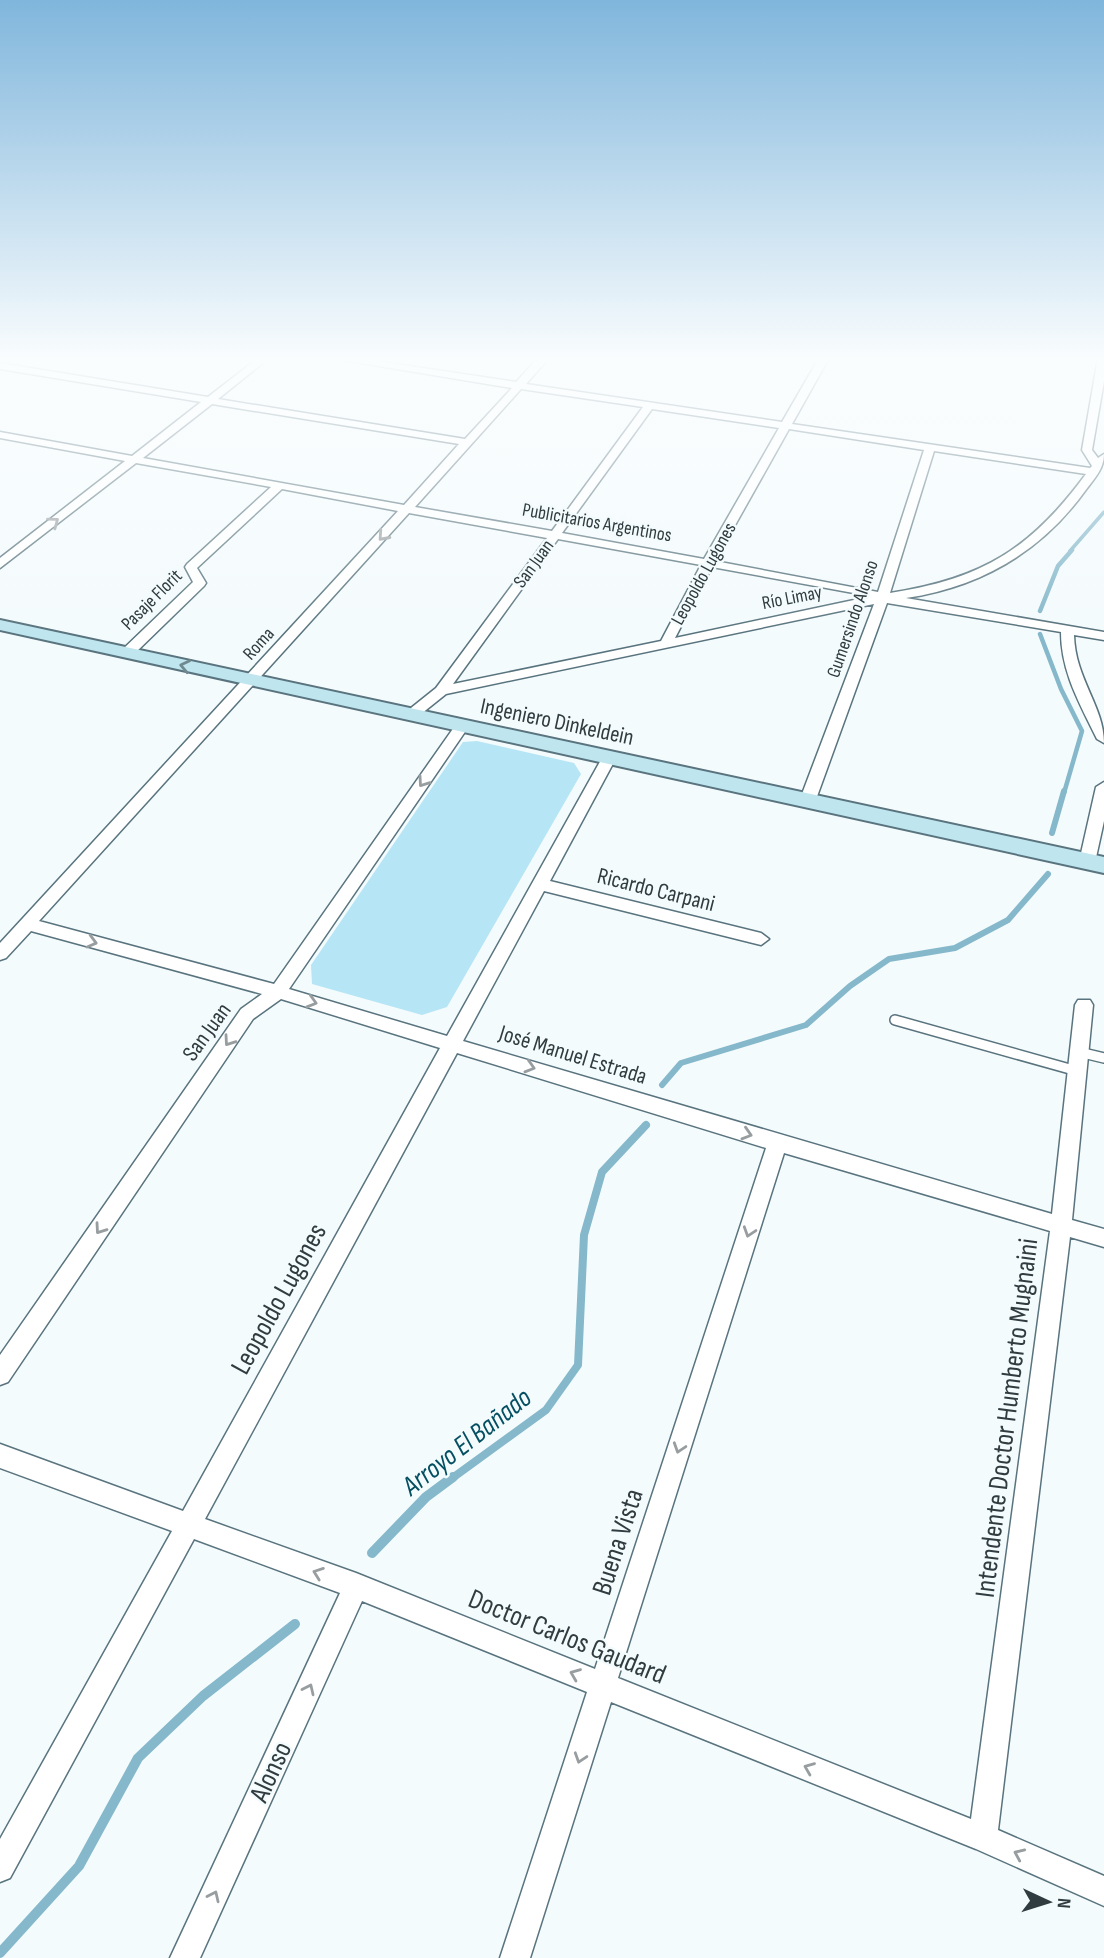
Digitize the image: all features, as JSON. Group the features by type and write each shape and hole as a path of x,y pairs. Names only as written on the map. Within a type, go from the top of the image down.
{"main road":[{"name":"Ingeniero Dinkeldein","path":"0,625 1095,863"}],"street":[{"name":"Publicitarios Argentinos","path":"74,449 555,534 862,591 882,598 1104,636"},
{"path":"0,564 149,449"},
{"name":"Roma","path":"0,954 13,933 252,680 460,449"},
{"name":"San Juan","path":"411,715 441,691 617,449"},
{"name":"Leopoldo Lugones","path":"666,643 708,563 774,449"},
{"name":"Gumersindo Alonso","path":"807,802 882,598 930,449"},
{"path":"944,449 1098,465"},
{"path":"1087,449 1098,465"},
{"name":"Río Limay","path":"441,691 882,598 935,590 983,573 1023,550 1065,511 1098,465"},
{"name":"Pasaje Florit","path":"127,653 200,583 191,567 279,486"},
{"path":"1067,629 1066,652 1071,672 1104,739"},
{"name":"San Juan","path":"0,1374 247,1014 278,992 462,726"},
{"name":"Leopoldo Lugones","path":"0,1868 609,758"},
{"path":"1095,863 1104,787"},
{"name":"Ricardo Carpani","path":"539,884 761,939"},
{"name":"José Manuel Estrada","path":"13,933 278,992 777,1143 1104,1238"},
{"name":"Intendente Doctor Humberto Mugnaini","path":"983,1838 1061,1226 1084,1005"},
{"name":"Buena Vista","path":"515,1958 777,1143"},
{"name":"Doctor Carlos Gaudard","path":"0,1456 188,1527 356,1586 983,1838 1104,1891"},
{"name":"Alonso","path":"185,1958 356,1586"}],"lane":[{"path":"895,1020 1078,1061 1104,1058"}],"shaded area":[{"path":"477,741 574,763 581,774 447,1007 422,1015 312,984 311,965 463,742"}],"waterway":[{"name":"Arroyo El Bañado","path":"1070,551 1104,512"},
{"name":"Arroyo El Bañado","path":"1040,611 1058,566 1072,550"},
{"name":"Arroyo El Bañado","path":"1040,634 1061,689 1082,731 1064,793"},
{"name":"Arroyo El Bañado","path":"1052,833 1064,791"},
{"name":"Arroyo El Bañado","path":"662,1085 681,1063 806,1025 850,986 889,959 955,948 1008,920 1048,874"},
{"name":"Arroyo El Bañado","path":"451,1479 546,1410 578,1365 584,1235 602,1172 646,1125"},
{"name":"Arroyo El Bañado","path":"372,1553 426,1497 453,1477"},
{"name":"Arroyo El Bañado","path":"0,1953 79,1866 138,1758 203,1696 295,1624"}]}
